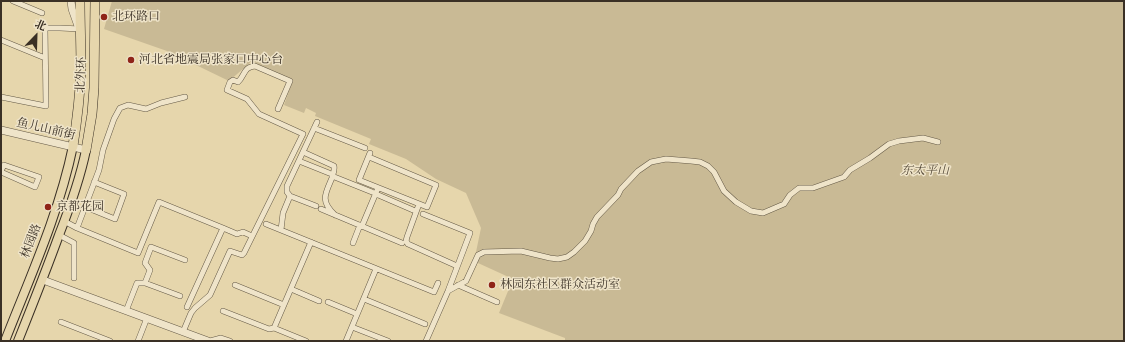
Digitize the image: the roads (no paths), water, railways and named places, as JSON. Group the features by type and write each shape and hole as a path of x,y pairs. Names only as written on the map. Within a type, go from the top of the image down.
{"highway":[{"name":"北外环","path":"73,146 77,122 81,68 80,1"},
{"name":"北外环","path":"86,150 92,114 94,88 95,1"}],"main road":[{"name":"林园路","path":"5,341 46,237 60,196 73,146"},
{"name":"林园路","path":"18,341 43,280 76,189 86,150"}],"street":[{"path":"13,1 42,13"},
{"path":"1,97 46,106 45,28 80,30 72,9 72,1"},
{"path":"1,40 45,58"},
{"path":"183,332 191,313 210,295 230,251 242,255 303,134 259,114 247,99 227,90 230,82 233,80 238,82 240,81 247,68 250,66 254,66 290,81 278,109"},
{"path":"77,228 98,170 102,150 120,108 128,105 146,109 161,103 185,97"},
{"path":"317,122 287,186 287,192 290,196 402,242"},
{"path":"314,128 365,148"},
{"name":"鱼儿山前街","path":"1,130 86,150"},
{"path":"448,291 466,281 478,255 484,252 522,251 536,256 550,258 558,259 567,257 585,241 597,217 618,195 621,189 638,171 651,162 666,159 700,162 708,166 714,172 724,191 736,202 751,211 763,213 784,204 799,188 814,188 844,178 850,170 889,144 899,141 923,138 938,142"},
{"path":"303,152 334,166 335,170 330,174 325,192 325,202 335,215"},
{"path":"369,155 436,185 427,207 378,188 359,180 369,155"},
{"path":"299,161 413,210"},
{"path":"4,165 39,177 35,187 1,172 4,165"},
{"path":"88,208 115,219 124,194 94,182"},
{"path":"352,243 361,226 374,193 378,188"},
{"path":"281,230 283,213 290,196"},
{"path":"64,221 77,228 138,253 159,202 237,234 244,232 252,236"},
{"path":"419,204 406,241 408,244 457,266"},
{"path":"423,214 470,234 448,291 426,341"},
{"path":"266,224 434,292 438,283"},
{"path":"188,307 223,228"},
{"path":"59,235 74,243 74,278"},
{"path":"274,328 311,242"},
{"path":"145,283 150,270 145,263 151,247 185,260"},
{"path":"346,341 376,269"},
{"path":"43,280 147,318 183,332 193,338 209,341 221,338 230,341"},
{"path":"126,310 137,283 145,283 180,296"},
{"path":"235,285 284,305"},
{"path":"458,285 497,302"},
{"path":"291,289 319,301"},
{"path":"364,299 425,324"},
{"path":"328,302 357,314"},
{"path":"222,311 269,329 274,328 303,340"},
{"path":"138,341 147,318"},
{"path":"61,322 101,340 110,341"},
{"path":"352,326 388,341"}],"place":[{"name":"北环路口","path":"104,17"},
{"name":"河北省地震局张家口中心台","path":"131,60"},
{"name":"京都花园","path":"48,207"},
{"name":"林园东社区群众活动室","path":"492,285"}],"park label":[{"name":"东太平山","path":"925,171"}]}
